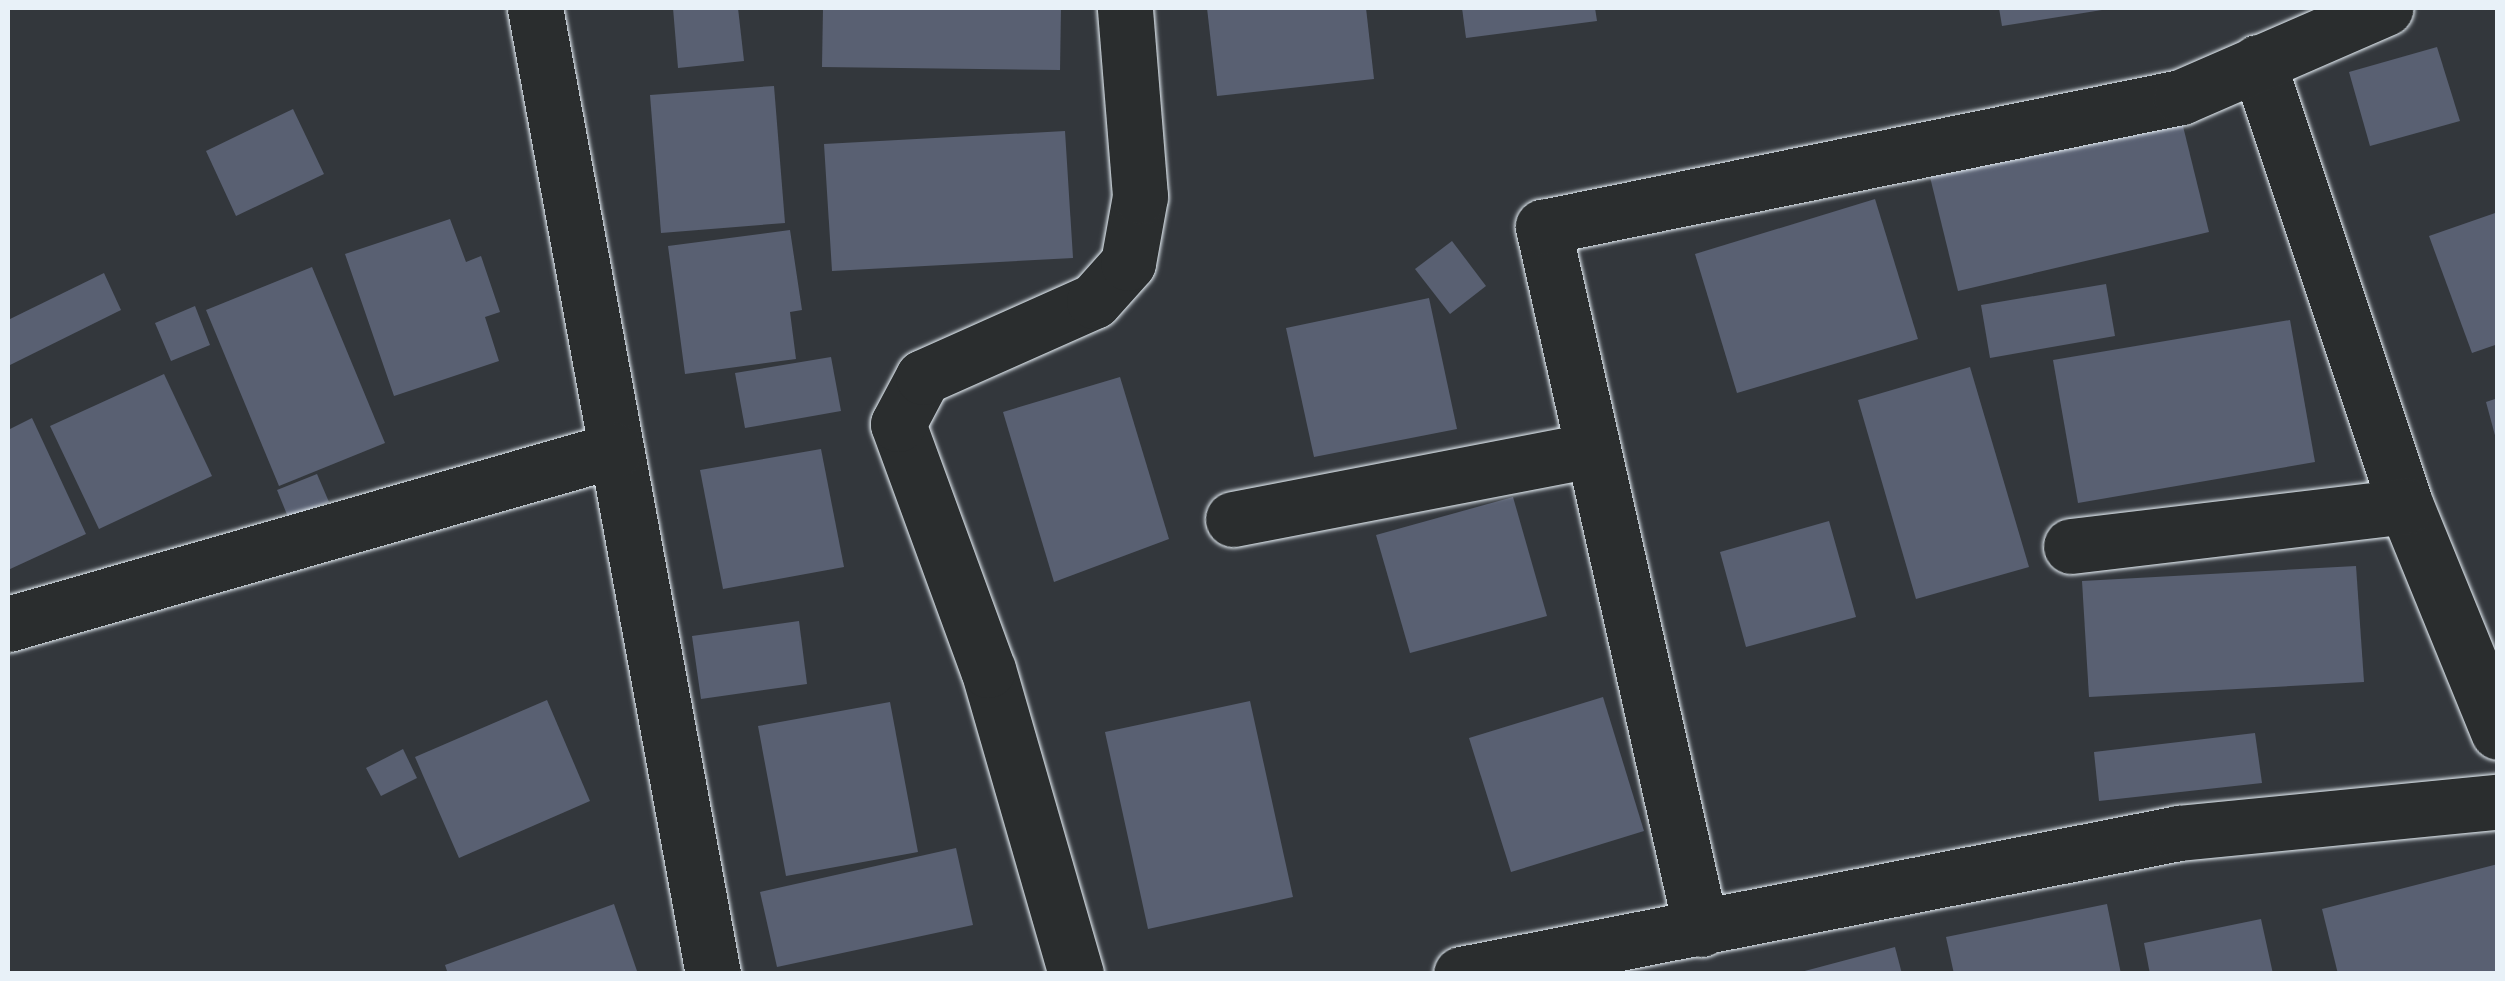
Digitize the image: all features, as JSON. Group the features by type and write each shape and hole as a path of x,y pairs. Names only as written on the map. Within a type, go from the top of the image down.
{"street":[{"path":"535,8 562,115 615,450 713,974"},
{"path":"1076,974 988,670 898,424 924,377 1094,301 1128,263 1140,196 1125,8"},
{"path":"1702,929 1590,450 1543,227 2181,97 2386,8"},
{"path":"2258,62 2406,506 2498,732"},
{"path":"8,624 615,450"},
{"path":"1232,519 1590,450"},
{"path":"2071,546 2406,506"},
{"path":"1461,974 2180,833 2498,802"}],"building":[{"path":"673,8 738,8 744,61 678,68"},
{"path":"823,8 1061,8 1060,70 822,67"},
{"path":"1207,8 1366,8 1374,79 1217,96"},
{"path":"1462,8 1595,8 1597,21 1466,38"},
{"path":"1999,8 2102,8 2102,10 2002,26"},
{"path":"2437,47 2460,121 2370,146 2349,72"},
{"path":"774,86 785,223 661,233 650,95"},
{"path":"293,109 324,174 236,216 206,151"},
{"path":"2181,118 2209,232 1958,291 1930,177"},
{"path":"1065,131 1073,258 832,271 824,144"},
{"path":"1875,199 1918,339 1737,393 1695,254"},
{"path":"2498,212 2498,344 2472,353 2429,236"},
{"path":"450,219 466,262 481,256 500,312 485,317 499,361 394,396 345,254"},
{"path":"790,230 802,310 790,312 796,359 685,374 668,246"},
{"path":"1452,241 1486,286 1450,314 1415,269"},
{"path":"312,267 385,443 279,486 206,310"},
{"path":"104,273 121,310 8,366 8,320"},
{"path":"2106,284 2115,336 1990,358 1981,305"},
{"path":"1429,298 1457,429 1314,457 1286,328"},
{"path":"195,306 210,345 171,361 155,323"},
{"path":"2290,320 2315,462 2078,503 2053,360"},
{"path":"831,357 841,411 745,428 735,373"},
{"path":"1970,367 2029,567 1916,599 1858,400"},
{"path":"164,374 212,476 99,529 50,426"},
{"path":"1120,377 1169,539 1054,582 1003,412"},
{"path":"2498,398 2498,439 2496,439 2486,402"},
{"path":"32,418 86,534 8,570 8,430"},
{"path":"821,449 844,567 723,589 700,470"},
{"path":"317,474 329,502 288,517 277,490"},
{"path":"1513,497 1547,616 1410,653 1376,535"},
{"path":"1829,521 1856,617 1746,647 1720,552"},
{"path":"2356,566 2364,682 2089,697 2082,581"},
{"path":"799,621 807,684 701,699 692,636"},
{"path":"1603,697 1644,831 1511,872 1469,738"},
{"path":"547,700 590,801 459,858 415,757"},
{"path":"1250,701 1293,897 1148,929 1105,732"},
{"path":"890,702 918,852 786,876 758,726"},
{"path":"2255,733 2262,783 2099,801 2094,752"},
{"path":"403,749 417,778 381,796 366,768"},
{"path":"956,848 973,925 777,967 760,892"},
{"path":"2498,864 2498,974 2338,974 2322,909"},
{"path":"614,904 638,974 448,974 445,965"},
{"path":"2107,904 2121,974 1954,974 1946,937"},
{"path":"2261,919 2273,974 2150,974 2144,943"},
{"path":"1895,947 1902,974 1801,974 1801,972"}]}
